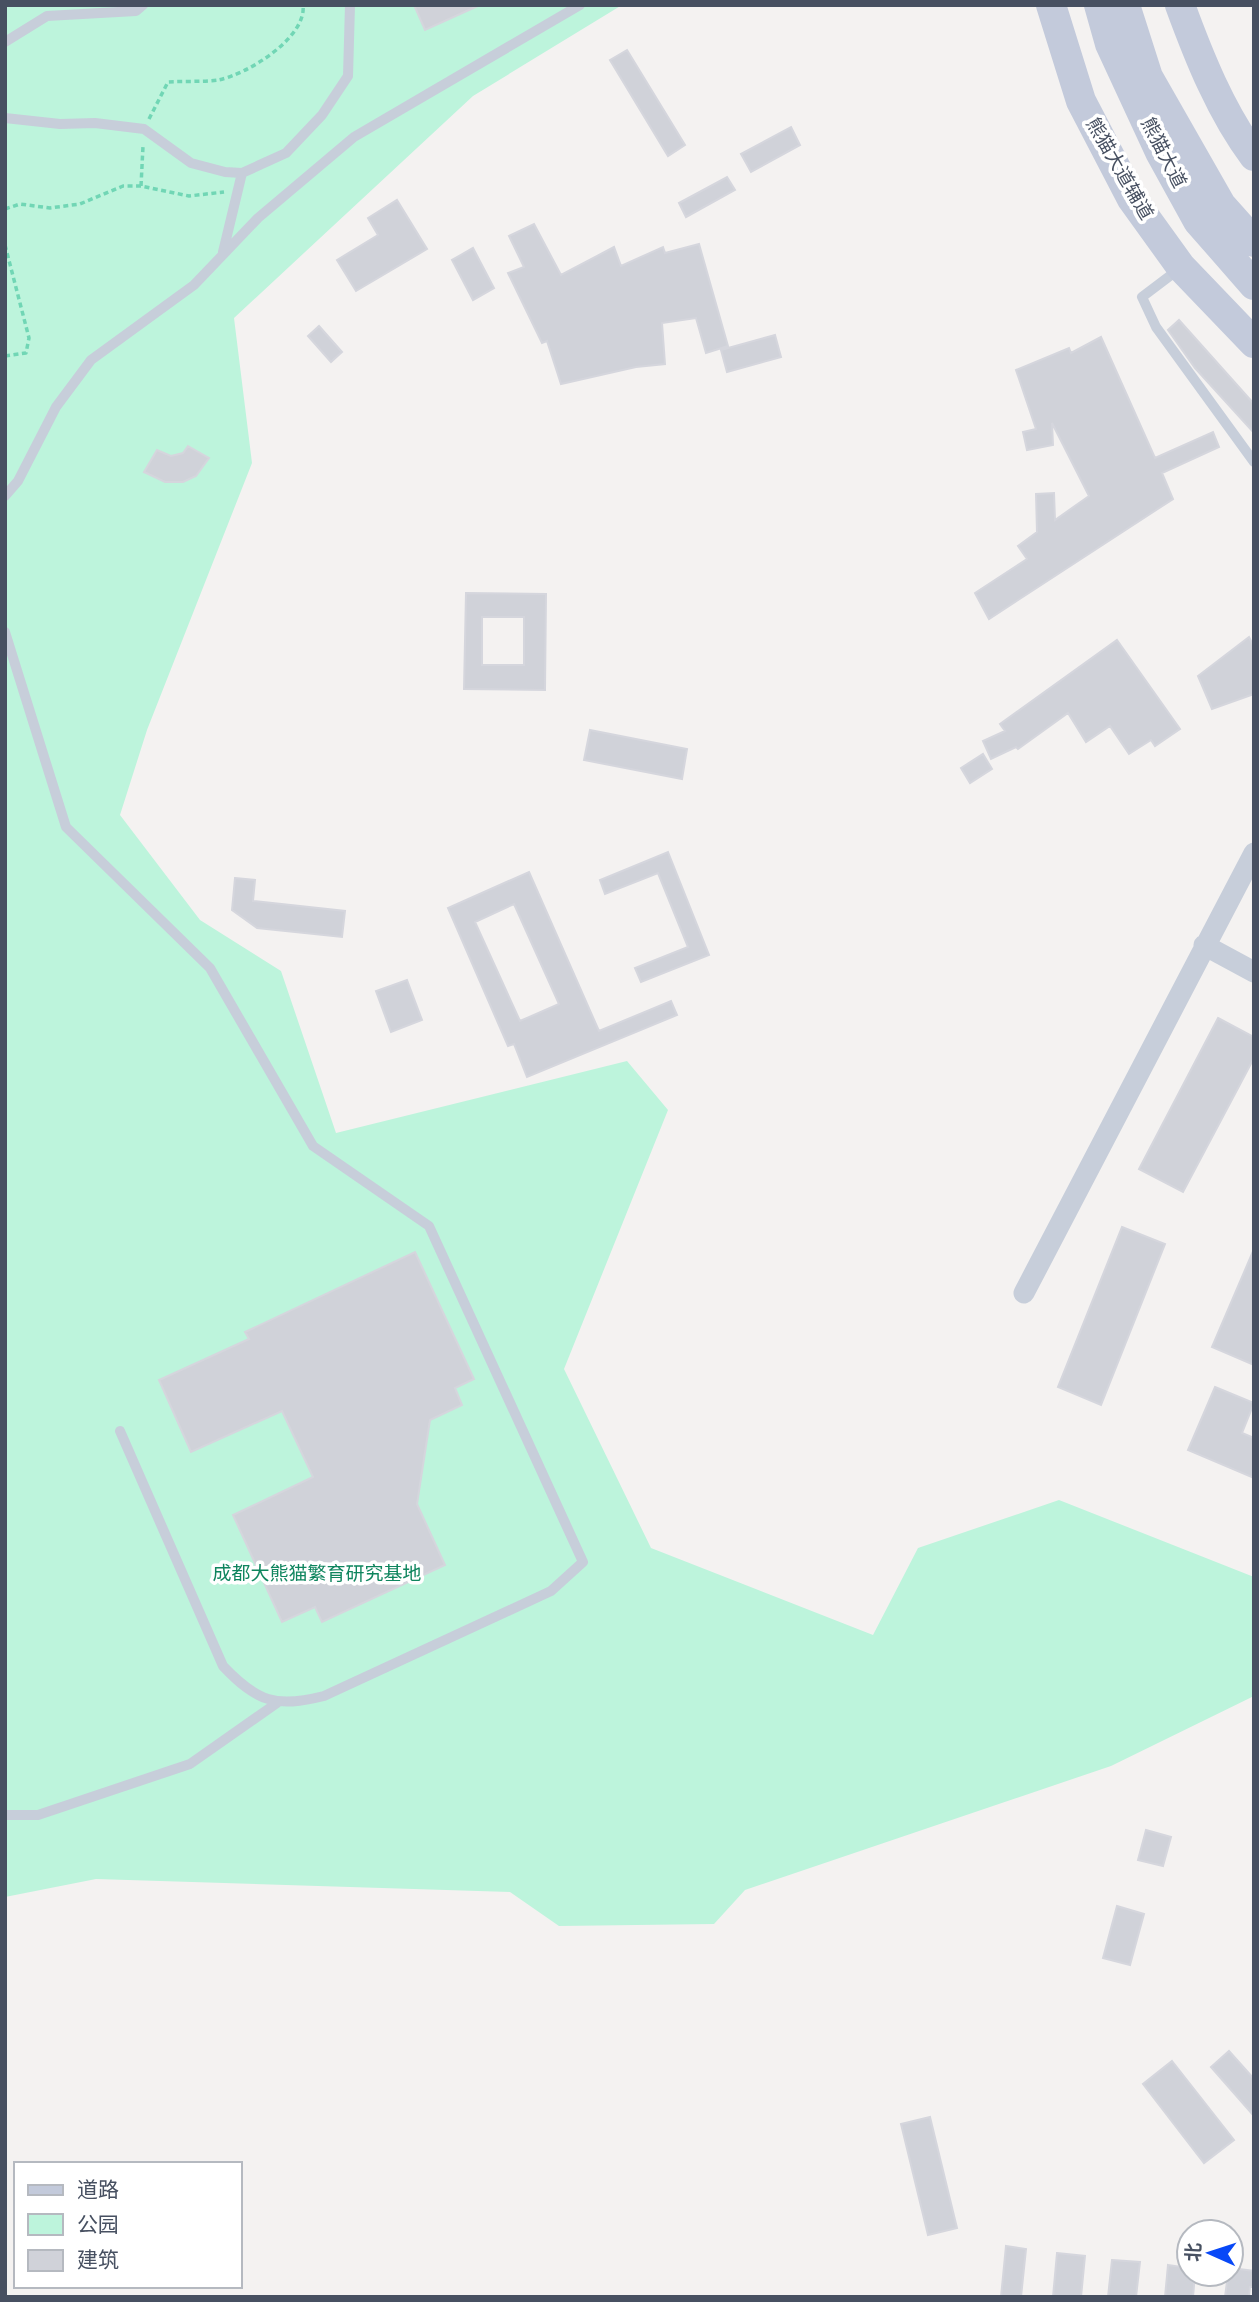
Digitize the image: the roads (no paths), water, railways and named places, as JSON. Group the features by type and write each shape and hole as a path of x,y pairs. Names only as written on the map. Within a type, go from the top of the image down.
{"main road":[{"name":"熊猫大道辅道","path":"1051,5 1081,101 1132,199 1181,267 1254,343"},
{"name":"熊猫大道","path":"1099,5 1110,44 1160,152 1198,221 1254,285"},
{"name":"熊猫大道","path":"1125,5 1148,77 1221,205 1254,242"},
{"path":"1181,5 1192,39 1237,134 1254,156"}],"street":[{"path":"1024,1293 1254,853"},
{"path":"1204,945 1254,972"}],"lane":[{"path":"5,42 47,16 136,11 143,5"},
{"path":"5,118 60,124 95,123 144,129 191,163 225,172 242,173 286,153 322,115 348,76 350,5"},
{"path":"5,496 18,481 57,407 91,360 194,285 258,218 354,137 580,5"},
{"path":"223,252 242,173"},
{"path":"1181,267 1142,297 1156,327 1254,462"},
{"path":"5,632 66,827 211,968 313,1146 429,1226 583,1562 551,1591 324,1696 299,1702 277,1703 237,1681 223,1666 120,1431"},
{"path":"5,1815 38,1815 190,1764 277,1703"}],"park label":[{"name":"成都大熊猫繁育研究基地","path":"317,1574"}]}
